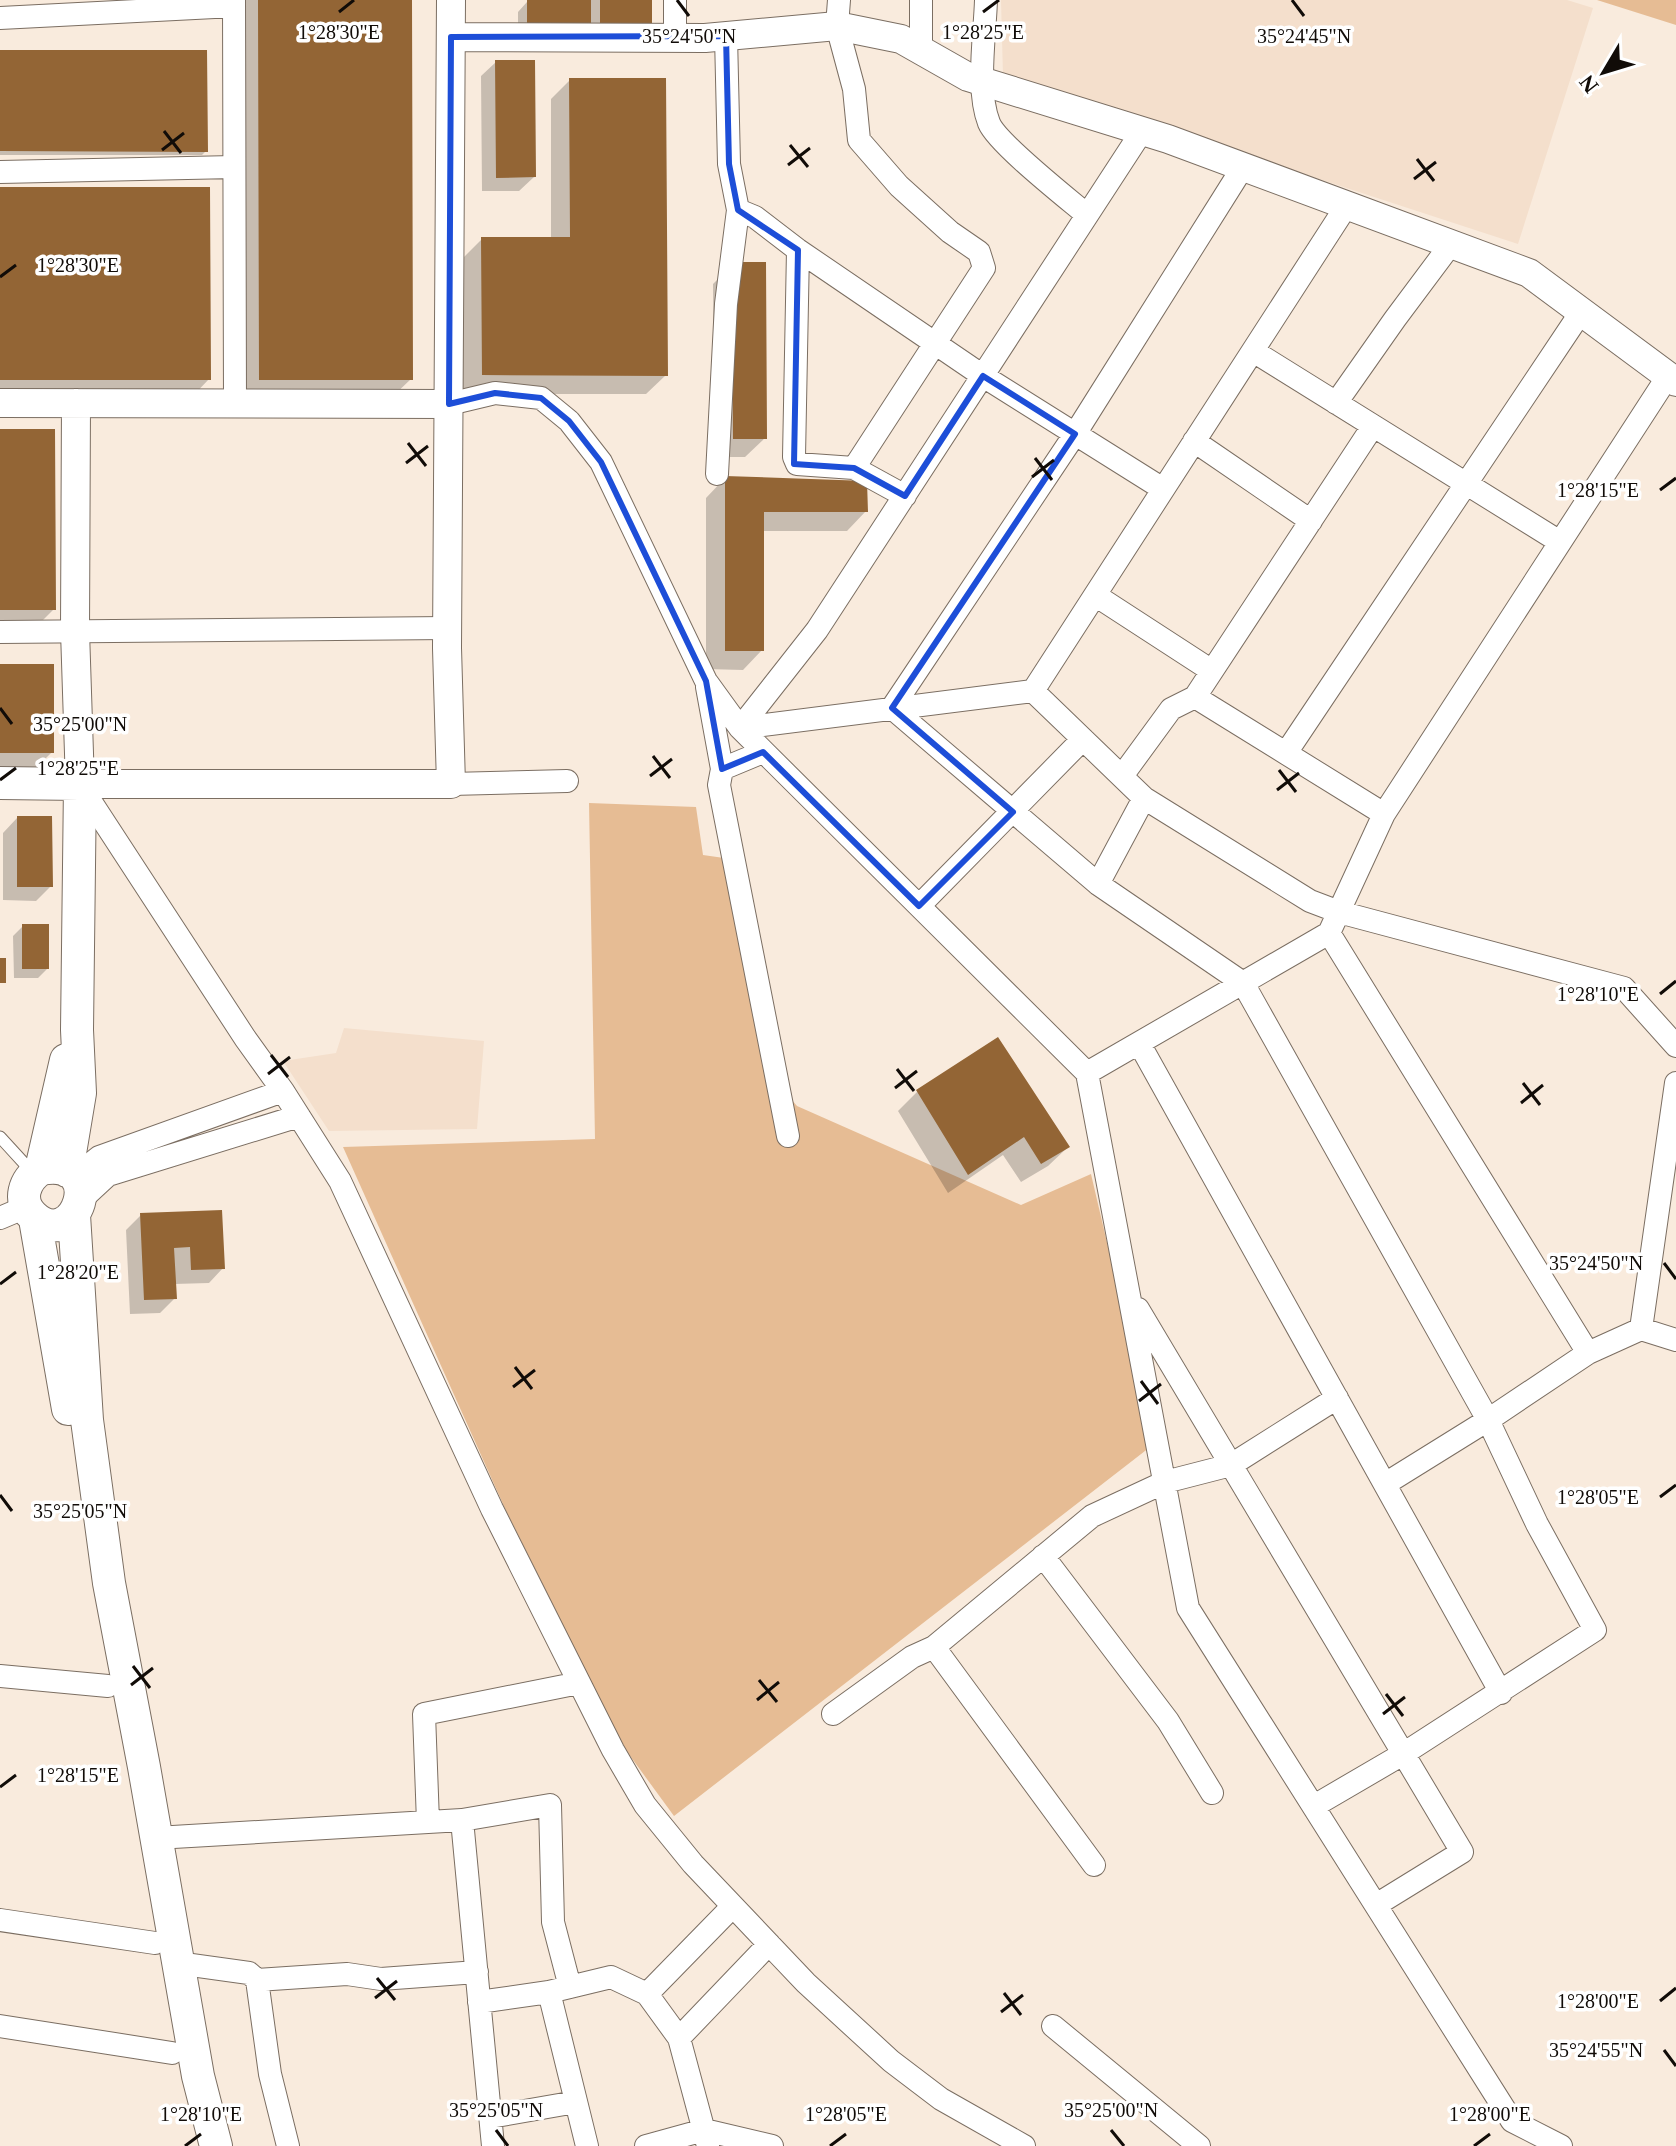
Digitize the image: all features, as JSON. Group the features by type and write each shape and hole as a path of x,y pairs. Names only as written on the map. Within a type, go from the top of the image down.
{"main road":[{"path":"0,783 80,784 77,1030 63,1069 46,1194 66,1389 108,1686 166,1953 216,2146"},
{"path":"46,1194 87,1420 109,1583 156,1838 172,2053 193,2146"}],"street":[{"path":"451,0 448,628 451,784"},
{"path":"675,0 675,37"},
{"path":"921,0 921,50"},
{"path":"986,0 983,82 989,124 996,134 1087,215"},
{"path":"0,18 234,3 235,404"},
{"path":"451,37 726,36 838,13 901,39 968,77 1142,131 1529,273 1672,379 1560,542 1384,814 1329,933 1087,1073"},
{"path":"838,13 854,89 859,140 899,186 950,232 972,247 983,260 984,268 854,468"},
{"path":"717,474 726,304 738,210 729,164 726,36"},
{"path":"740,728 817,630 1142,131"},
{"path":"0,172 234,167"},
{"path":"892,708 1075,434 1243,167"},
{"path":"1033,691 1347,205"},
{"path":"738,210 755,217 798,250 983,376 1163,489"},
{"path":"1336,403 1451,244"},
{"path":"798,250 794,457 797,464 854,468 905,496"},
{"path":"1286,753 1581,312"},
{"path":"1253,351 1560,542"},
{"path":"0,403 449,404 495,393 541,398 569,421 601,462 706,681 740,728 1087,1073 1188,1608 1512,2121 1561,2146"},
{"path":"76,403 75,631 80,784 340,1181 492,1509 613,1750 645,1805 693,1864 806,1983 891,2061 941,2099 1024,2146"},
{"path":"1122,776 1171,709 1195,697 1373,426"},
{"path":"1194,441 1311,521"},
{"path":"1095,595 1212,671"},
{"path":"0,632 448,628"},
{"path":"706,681 722,769 719,785 788,1136"},
{"path":"740,728 1033,691"},
{"path":"1033,691 1144,798 1310,901 1339,912 1624,988 1676,1046"},
{"path":"1195,697 1384,814"},
{"path":"892,708 1098,884 1243,983 1488,1420 1537,1524 1595,1630 1501,1693 1314,1806"},
{"path":"919,906 1083,739"},
{"path":"722,769 763,752"},
{"path":"80,784 567,781"},
{"path":"1098,884 1144,798"},
{"path":"1329,933 1588,1353"},
{"path":"1139,1043 1501,1693"},
{"path":"1641,1329 1676,1083"},
{"path":"46,1194 99,1157 283,1091"},
{"path":"46,1194 299,1116"},
{"path":"1129,1294 1462,1852 1376,1905"},
{"path":"1385,1484 1588,1353 1641,1329 1676,1340"},
{"path":"833,1714 912,1657 934,1647 1092,1516 1165,1482 1231,1465 1337,1398"},
{"path":"1043,1556 1168,1721 1212,1793"},
{"path":"934,1647 1094,1865"},
{"path":"0,1676 108,1686"},
{"path":"428,1822 424,1714 579,1683"},
{"path":"156,1838 462,1820 550,1805 553,1922 560,1989 576,2102 587,2146"},
{"path":"462,1820 493,2146"},
{"path":"647,1994 733,1906"},
{"path":"0,1920 249,1973 257,1980 270,2074 288,2146"},
{"path":"679,2038 769,1944"},
{"path":"257,1980 347,1974 381,1979 477,1972"},
{"path":"479,2002 611,1977 647,1994 679,2038 706,2138"},
{"path":"0,2026 172,2053"},
{"path":"1053,2026 1199,2146"},
{"path":"490,2117 576,2102"},
{"path":"646,2146 706,2138 772,2146"}],"lane":[{"path":"0,1137 46,1194"}],"highlighted area":[{"path":"726,36 729,164 738,210 798,250 794,464 854,468 905,496 983,376 1075,434 892,708 1013,812 919,906 763,752 722,769 706,681 601,462 569,421 541,398 495,393 449,404 451,37"}],"shaded area":[{"path":"1001,0 1567,0 1593,8 1518,244 1003,76"},
{"path":"1597,0 1676,0 1676,25"},
{"path":"589,803 696,807 703,855 731,859 779,1085 797,1106 1021,1205 1091,1174 1154,1444 674,1816 625,1749 507,1513 343,1147 595,1139"},
{"path":"344,1028 484,1041 477,1129 329,1131 283,1061 336,1053"}],"building":[{"path":"258,0 412,0 413,380 259,380"},
{"path":"527,0 591,0 591,30 527,31"},
{"path":"600,0 652,0 652,26 600,26"},
{"path":"0,50 207,50 208,152 0,151"},
{"path":"495,60 535,60 536,177 496,178"},
{"path":"569,78 666,78 668,376 482,375 481,237 570,237"},
{"path":"0,187 210,187 211,380 0,380"},
{"path":"732,262 766,262 767,439 733,439"},
{"path":"0,429 55,429 56,610 0,610"},
{"path":"725,476 867,481 868,512 764,512 764,651 725,651"},
{"path":"0,664 54,664 54,753 0,753"},
{"path":"17,816 52,816 53,887 17,887"},
{"path":"22,924 49,924 49,969 22,969"},
{"path":"0,958 6,958 6,983 0,983"},
{"path":"998,1037 1070,1147 1041,1164 1024,1137 968,1175 916,1090"},
{"path":"222,1210 225,1269 191,1270 190,1247 174,1248 177,1299 144,1300 140,1213"}]}
